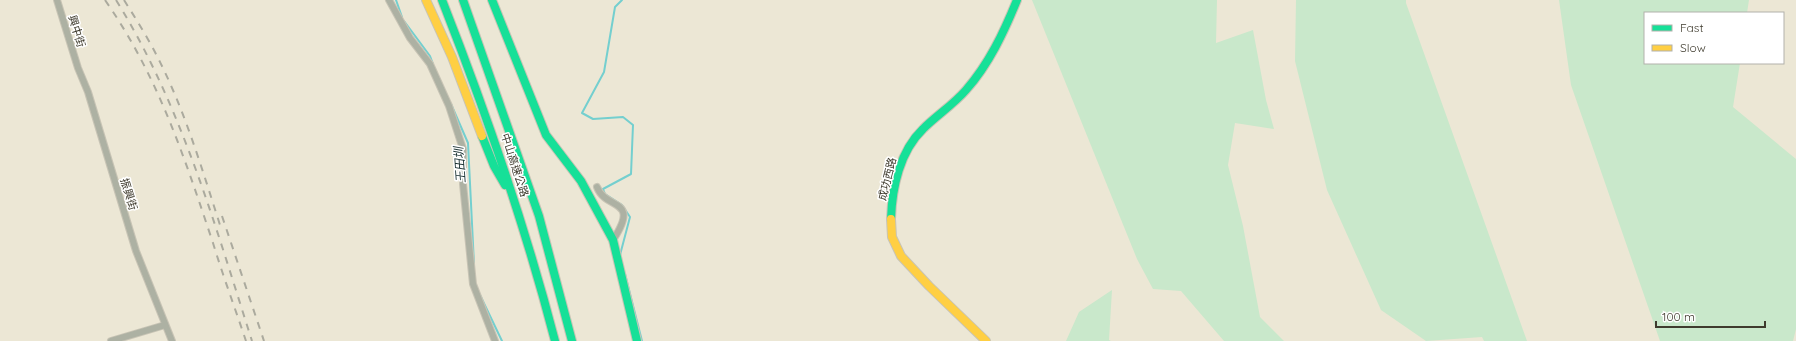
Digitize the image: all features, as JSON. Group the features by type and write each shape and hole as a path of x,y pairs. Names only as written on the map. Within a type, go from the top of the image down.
{"main road":[{"path":"426,0 452,57 494,166 513,195"},
{"name":"中山高速公路","path":"442,0 490,126 513,195 555,341"},
{"name":"中山高速公路","path":"463,0 539,216 572,341"},
{"path":"492,0 546,135 581,181 613,240 637,341"},
{"name":"成功西路","path":"986,341 924,282 896,249 890,231 889,220 898,170 904,155 915,137 967,90 985,63 1008,22 1017,0"}],"street":[{"name":"興中街","path":"57,0 78,68"},
{"path":"389,0 410,38 430,64 448,106 463,149 463,184 473,284 496,341"},
{"name":"振興街","path":"78,68 88,92 136,251 172,341"},
{"path":"597,187 601,196 616,204 622,211 623,222 613,240"},
{"path":"110,341 165,325"}],"green space":[{"path":"1032,0 1217,0 1216,43 1253,30 1266,100 1274,129 1235,123 1228,165 1243,226 1260,317 1284,341 1224,341 1181,291 1153,289 1137,259"},
{"path":"1296,0 1406,0 1527,341 1484,341 1482,337 1426,341 1381,310 1327,190 1295,61"},
{"path":"1559,0 1749,0 1747,12 1644,12 1644,64 1740,64 1733,107 1796,159 1796,329 1793,341 1660,341 1571,85"},
{"path":"1112,290 1109,340 1111,341 1066,341 1079,312"}],"waterway":[{"name":"王田圳","path":"396,0 402,17"},
{"path":"620,255 630,217 622,205 605,194 603,189 631,174 633,125 623,117 593,119 582,113 604,72 615,7 622,0"},
{"name":"王田圳","path":"404,21 430,56 433,64"},
{"name":"王田圳","path":"451,104 468,143 474,264"},
{"path":"625,274 642,341"},
{"name":"王田圳","path":"480,295 502,341"}],"railway":[{"path":"105,0 124,29 140,58 168,117 191,179 246,341"},
{"path":"116,0 139,40 178,123 210,210 252,341"},
{"path":"124,0 154,51 177,99 220,225"},
{"path":"222,216 264,341"}],"traffic: fast":[{"path":"442,0 504,169 531,255 555,341"},
{"path":"463,0 539,216 572,341"},
{"path":"492,0 546,135 581,181 613,240 637,341"},
{"path":"891,219 893,195 896,182 908,148 923,129 956,100 974,80 989,59 1007,24 1017,0"},
{"path":"482,136 494,166 505,185"}],"traffic: slow":[{"path":"426,0 452,57 482,136"},
{"path":"891,219 892,237 901,256 929,286 986,341"}]}
